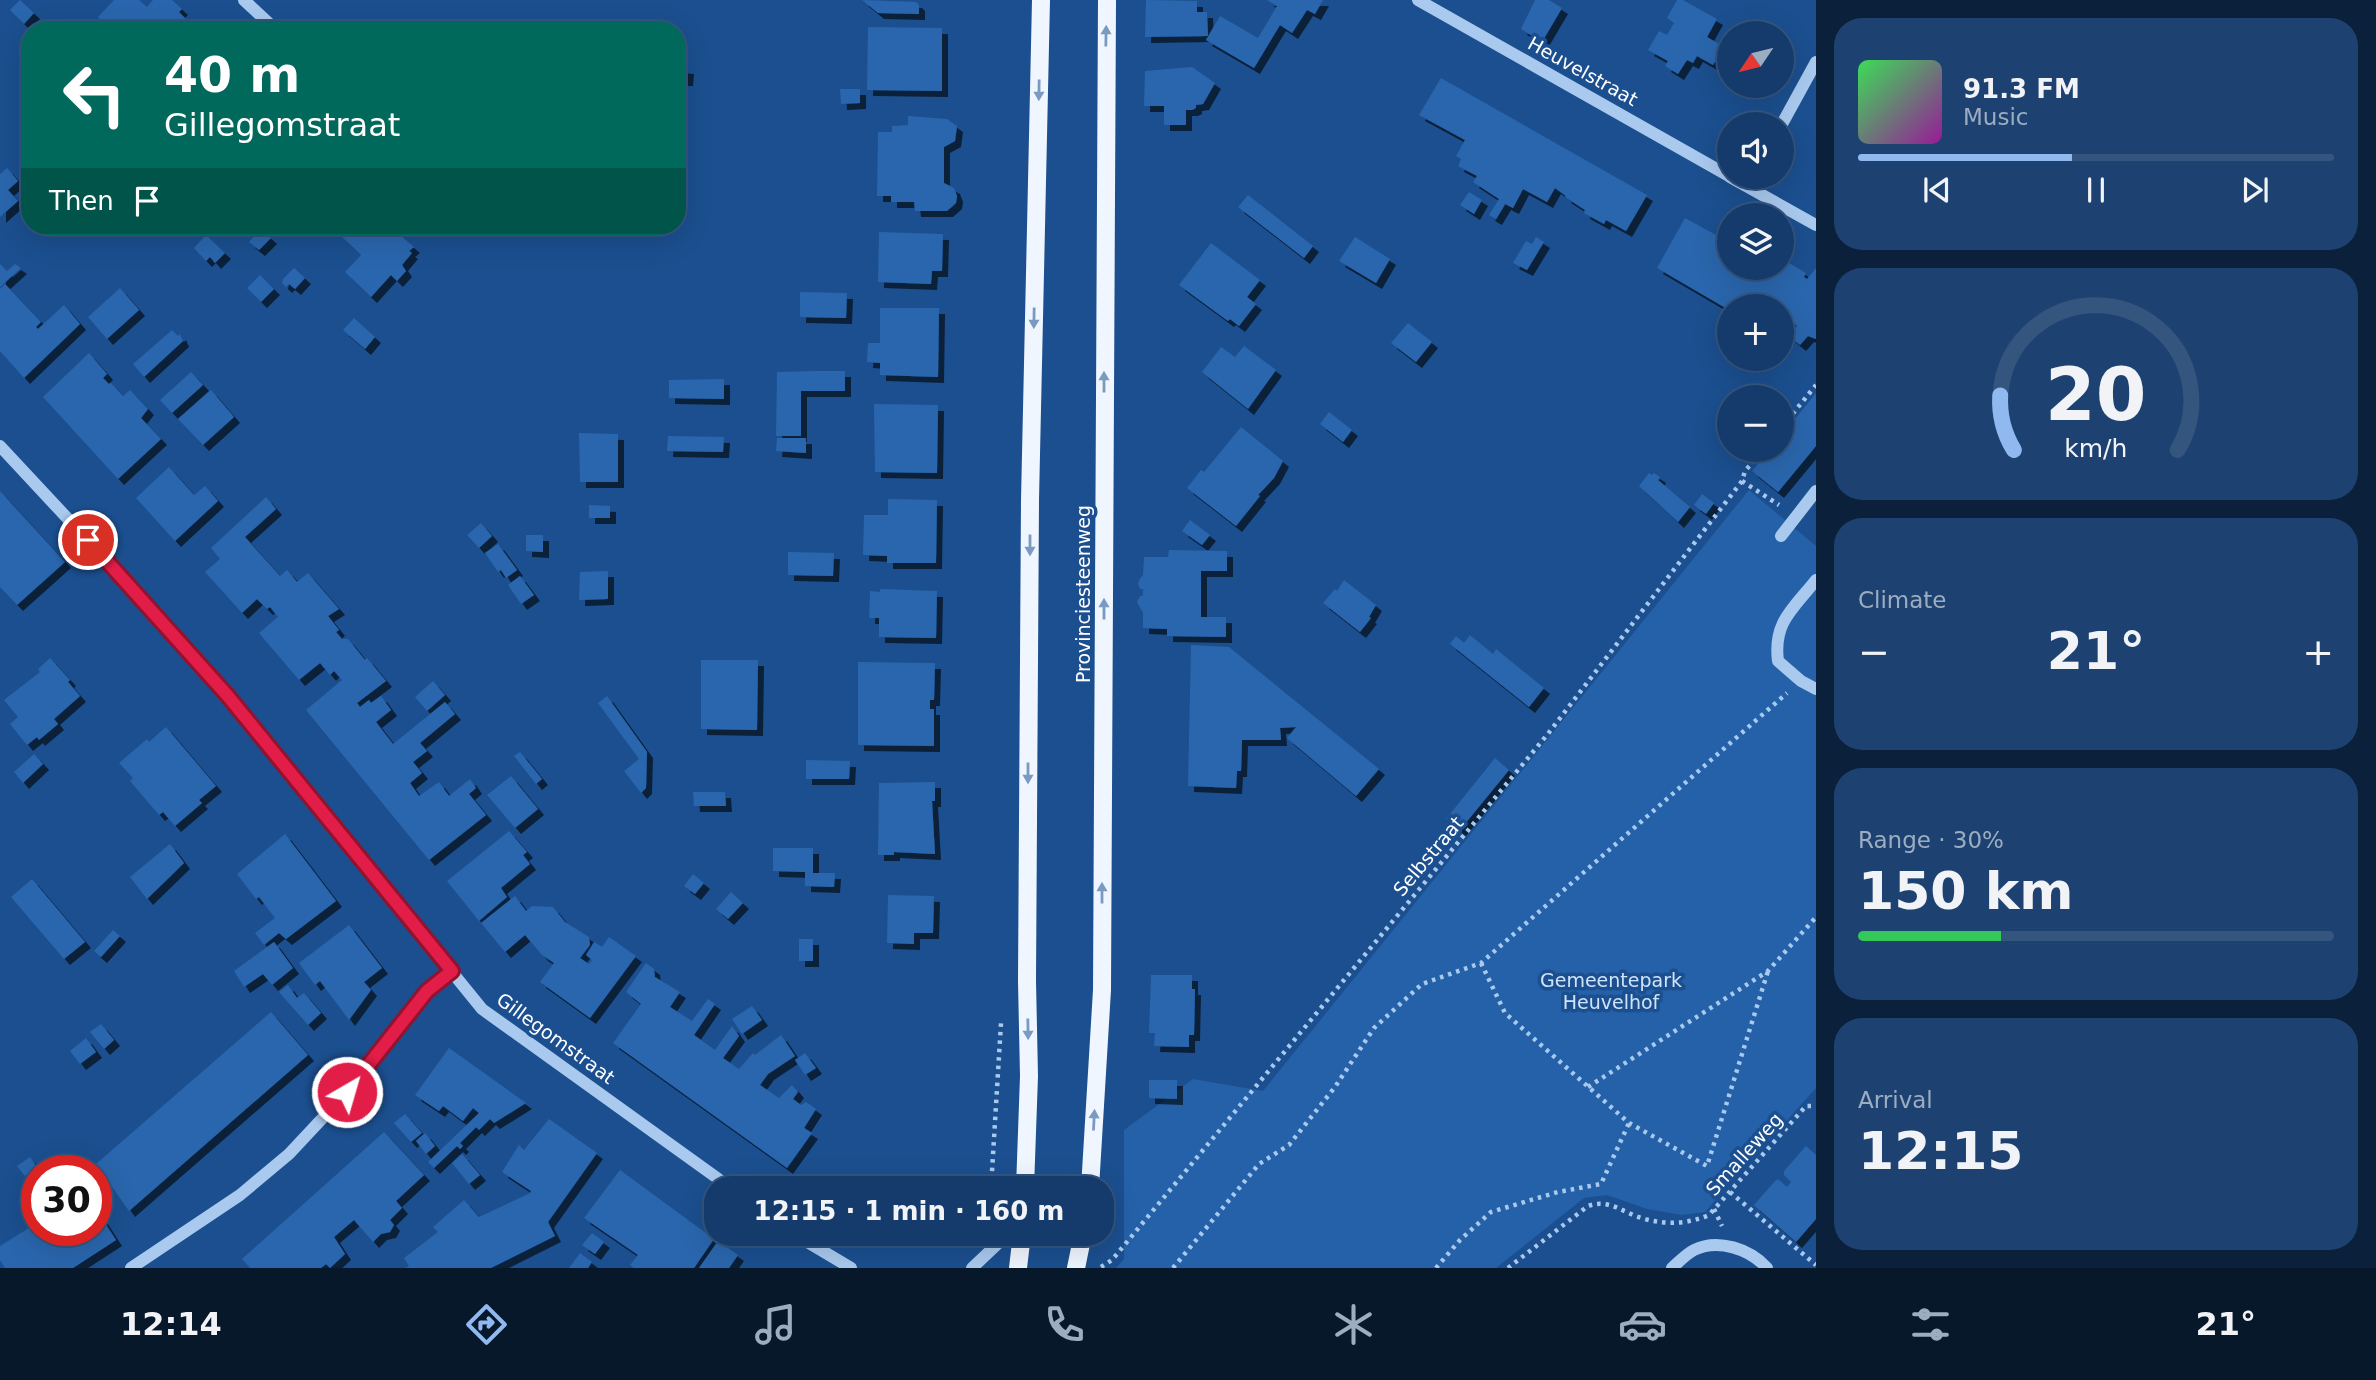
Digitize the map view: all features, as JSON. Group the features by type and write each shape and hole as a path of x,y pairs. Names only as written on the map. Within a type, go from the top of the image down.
{"main road":[{"path":"1025,1176 1029,1076 1027,981 1030,500 1041,0"},
{"name":"Provinciesteenweg","path":"1091,1176 1102,990 1107,0"},
{"path":"1018,1268 1021,1246"},
{"path":"1076,1268 1081,1246"}],"street":[{"path":"244,0 266,21"},
{"name":"Heuvelstraat","path":"1418,0 1717,169"},
{"path":"1789,112 1816,62"},
{"name":"Heuvelstraat","path":"1761,189 1816,225"},
{"name":"Gillegomstraat","path":"0,446 227,695 482,1009 714,1176"},
{"path":"1781,536 1816,491"},
{"path":"1816,580 1781,624 1776,643 1778,661 1801,681 1816,689"},
{"path":"131,1268 240,1195 289,1154 347,1092 427,991 452,971"},
{"path":"1672,1268 1693,1250 1709,1245 1723,1245 1758,1258 1767,1268"},
{"path":"810,1246 831,1268"},
{"path":"812,1246 851,1268"},
{"path":"972,1268 995,1246"}],"path":[{"path":"1794,412 1816,384"},
{"name":"Selbstraat","path":"1099,1268 1112,1260 1546,735 1742,481 1745,471 1753,462"},
{"path":"1742,481 1796,516"},
{"path":"1173,1268 1259,1164 1289,1145 1335,1087 1374,1028 1422,984 1481,964 1801,681"},
{"path":"1588,1087 1768,971 1816,917"},
{"path":"1481,964 1505,1013 1629,1123 1707,1166 1768,971"},
{"name":"Smalleweg","path":"1508,1268 1588,1206 1597,1203 1611,1205 1643,1219 1668,1223 1693,1222 1709,1215 1806,1106 1816,1106"},
{"path":"1436,1268 1491,1212 1558,1192 1601,1184 1629,1123"},
{"path":"1730,1192 1816,1265"}],"green space":[{"name":"Gemeentepark Heuvelhof","path":"1749,490 1816,546 1816,1088 1705,1212 1682,1215 1647,1209 1607,1195 1584,1198 1496,1268 1116,1268 1124,1259 1124,1130 1193,1079 1263,1091"}],"building":[{"path":"20,0 34,13 27,21 21,21 10,10"},
{"path":"114,0 139,0 147,7 153,0 172,0 182,9 179,12 187,21 102,21 98,17"},
{"path":"862,0 916,2 919,5 919,14 878,13"},
{"path":"1146,0 1197,1 1197,12 1207,12 1208,36 1145,37"},
{"path":"1267,0 1323,0 1315,14 1307,10 1292,33 1280,25 1254,68 1206,40 1220,16 1258,38 1277,6"},
{"path":"1535,0 1549,0 1562,8 1542,42 1521,29"},
{"path":"1677,0 1683,0 1717,19 1707,37 1717,43 1717,58 1713,65 1697,56 1693,63 1687,60 1678,74 1665,66 1668,61 1648,50 1659,31 1667,35 1674,23 1667,18"},
{"path":"868,27 942,28 942,91 867,90"},
{"path":"1192,67 1215,83 1203,104 1186,110 1186,125 1164,125 1164,106 1144,106 1145,71"},
{"path":"1441,78 1647,195 1626,231 1606,220 1604,224 1584,213 1585,210 1555,188 1547,202 1523,189 1513,208 1505,204 1496,219 1489,215 1499,199 1473,182 1477,176 1458,166 1461,159 1456,156 1465,140 1419,115"},
{"path":"840,89 860,89 860,103 841,104"},
{"path":"908,116 947,119 957,126 955,141 944,147 944,183 954,188 957,196 956,203 947,211 915,211 914,202 891,202 891,196 877,196 878,132 892,132 892,126 908,125"},
{"path":"7,168 18,181 8,190 18,201 0,217 0,174"},
{"path":"1469,192 1482,200 1474,214 1460,205"},
{"path":"1248,195 1313,246 1304,258 1238,207"},
{"path":"1685,218 1717,235 1717,280 1794,280 1794,266 1806,273 1804,277 1807,279 1816,268 1816,339 1808,336 1800,345 1794,340 1794,330 1797,326 1794,323 1794,294 1717,294 1717,303 1657,268"},
{"path":"879,232 943,234 942,271 932,271 931,284 878,282"},
{"path":"206,235 225,253 215,263 210,257 206,261 194,248"},
{"path":"255,235 268,235 271,238 259,250 249,242"},
{"path":"340,235 400,235 414,247 402,265 406,271 397,281 391,275 371,297 345,272 361,255"},
{"path":"1355,237 1390,259 1376,283 1339,261"},
{"path":"1536,237 1544,242 1527,270 1513,263 1526,241 1532,244"},
{"path":"1211,243 1260,280 1247,297 1256,304 1239,326 1179,285"},
{"path":"0,264 7,271 15,264 21,268 0,287"},
{"path":"294,268 305,278 295,289 282,283"},
{"path":"260,275 274,289 261,302 247,288"},
{"path":"5,284 41,322 36,327 38,329 64,305 80,324 24,378 0,351 0,289"},
{"path":"120,288 139,310 107,339 88,317"},
{"path":"800,292 847,293 846,318 800,317"},
{"path":"880,308 939,308 938,377 880,375 880,363 867,362 868,343 880,343"},
{"path":"354,318 375,337 365,349 343,330"},
{"path":"1408,323 1432,342 1416,362 1391,343"},
{"path":"172,330 178,336 180,334 183,341 144,377 133,364"},
{"path":"1244,346 1276,370 1248,409 1202,372 1221,347 1235,357"},
{"path":"89,353 107,374 103,378 109,384 123,396 130,390 148,409 141,418 161,439 118,479 43,397"},
{"path":"845,371 845,391 801,391 801,436 776,436 777,372"},
{"path":"191,372 203,385 172,413 160,400"},
{"path":"724,379 724,399 669,398 669,380"},
{"path":"211,390 234,417 203,445 178,419"},
{"path":"1816,393 1816,446 1778,492 1752,471 1760,462 1794,462 1794,420"},
{"path":"874,404 938,405 937,473 875,472"},
{"path":"1329,412 1352,430 1343,442 1320,424"},
{"path":"1241,427 1283,461 1274,478 1236,526 1187,488 1201,470 1204,472"},
{"path":"579,433 618,434 618,482 580,482"},
{"path":"668,436 724,437 723,452 667,451"},
{"path":"777,438 806,438 806,453 776,451"},
{"path":"169,467 194,495 205,486 218,501 175,541 136,498"},
{"path":"1649,473 1660,477 1658,480 1690,507 1678,522 1639,486"},
{"path":"0,491 65,562 17,605 0,587"},
{"path":"1702,494 1714,503 1706,514 1694,505"},
{"path":"266,497 276,509 245,537 280,576 287,570 297,582 308,573 339,609 328,616 339,630 336,632 342,639 348,639 386,681 357,703 360,707 381,696 391,710 376,722 393,744 445,702 455,714 420,743 427,751 413,762 422,773 410,783 419,796 439,782 449,796 470,779 476,788 469,794 486,815 429,860 306,710 342,680 334,671 330,675 320,663 299,680 259,633 278,617 270,607 267,609 257,599 242,613 205,572 220,559 211,548"},
{"path":"888,499 937,500 936,563 887,563 887,556 863,555 864,515 888,515"},
{"path":"589,505 610,506 610,518 589,518"},
{"path":"1190,520 1210,535 1202,545 1182,531"},
{"path":"481,523 492,536 479,548 467,535"},
{"path":"526,535 543,535 543,552 526,551"},
{"path":"498,544 517,570 506,578 501,570 498,572 485,553"},
{"path":"1169,550 1227,551 1227,571 1201,571 1201,617 1226,617 1226,637 1167,636 1167,629 1143,628 1143,613 1137,602 1140,596 1143,596 1143,589 1140,589 1138,583 1143,576 1144,557 1168,557"},
{"path":"788,552 834,553 833,576 788,575"},
{"path":"608,571 608,599 579,600 580,572"},
{"path":"520,576 534,595 521,604 508,585"},
{"path":"1344,580 1376,605 1369,617 1371,618 1360,632 1323,603 1335,589 1337,591"},
{"path":"880,589 937,591 936,638 879,637 879,618 869,618 870,591 880,592"},
{"path":"1470,635 1493,654 1496,649 1544,688 1529,707 1450,644 1456,636 1464,643"},
{"path":"1191,645 1229,647 1379,769 1356,796 1287,738 1296,727 1280,728 1281,740 1242,740 1241,771 1237,771 1236,788 1188,786"},
{"path":"50,658 80,696 54,719 58,724 39,740 37,737 27,745 10,724 18,717 4,700 40,672 38,669"},
{"path":"701,660 758,660 757,730 701,729"},
{"path":"858,662 935,663 934,700 930,700 930,709 934,709 934,746 858,745"},
{"path":"433,681 445,695 427,711 415,697"},
{"path":"607,696 647,752 646,788 641,793 624,771 639,759 598,703"},
{"path":"166,727 216,786 199,800 202,803 175,826 163,812 159,815 130,781 133,778 119,763"},
{"path":"520,752 542,779 536,784 514,756"},
{"path":"34,754 43,764 23,783 14,772"},
{"path":"1495,758 1509,770 1460,830 1446,819"},
{"path":"806,760 850,761 849,779 806,779"},
{"path":"511,776 538,809 515,828 487,795"},
{"path":"935,782 935,801 932,801 935,854 894,852 894,855 878,855 879,783"},
{"path":"693,792 725,792 726,806 694,806"},
{"path":"509,831 527,852 523,855 530,864 501,888 507,897 479,921 447,881"},
{"path":"285,834 336,901 286,939 279,933 264,945 255,933 275,918 237,874"},
{"path":"170,844 184,863 147,899 130,877"},
{"path":"773,848 813,848 813,873 835,873 834,887 805,886 805,872 773,871"},
{"path":"693,874 704,883 695,894 684,886"},
{"path":"32,879 85,942 64,959 11,897"},
{"path":"731,892 743,903 728,919 716,909"},
{"path":"888,895 934,896 933,933 914,933 914,944 887,943"},
{"path":"515,896 526,911 532,906 553,907 565,922 589,937 590,945 580,958 589,964 592,960 586,955 594,942 602,947 609,937 636,956 590,1018 540,982 554,963 542,955 525,935 505,952 481,923"},
{"path":"349,925 382,968 364,982 371,990 349,1020 320,981 315,985 299,963"},
{"path":"113,930 120,936 101,957 94,951"},
{"path":"799,939 813,939 813,961 799,961"},
{"path":"274,942 293,968 272,985 263,974 244,987 234,971"},
{"path":"646,963 654,969 655,977 680,992 670,1007 692,1021 708,999 715,1004 694,1035 715,1050 732,1026 739,1036 723,1058 739,1069 753,1053 755,1055 781,1035 795,1056 768,1074 760,1085 779,1098 792,1085 798,1092 793,1099 801,1105 806,1102 816,1109 804,1128 812,1133 787,1168 613,1043 641,1004 626,992"},
{"path":"1151,975 1192,975 1192,989 1195,989 1194,1035 1189,1035 1189,1047 1154,1046 1155,1033 1149,1033"},
{"path":"288,985 297,998 304,993 321,1013 308,1025 279,992"},
{"path":"752,1006 762,1020 742,1034 732,1019"},
{"path":"271,1012 308,1055 129,1211 112,1187 112,1155 106,1155"},
{"path":"101,1024 114,1040 104,1049 90,1032"},
{"path":"86,1038 96,1052 80,1064 70,1051"},
{"path":"449,1048 526,1103 494,1123 490,1119 479,1130 476,1127 460,1143 463,1146 460,1149 457,1146 434,1168 428,1162 479,1113 473,1108 463,1121 443,1106 439,1111 415,1095"},
{"path":"805,1053 816,1068 805,1075 795,1060"},
{"path":"1149,1080 1177,1080 1177,1099 1149,1098"},
{"path":"405,1114 422,1133 411,1142 394,1123"},
{"path":"549,1119 597,1153 548,1222 555,1236 491,1268 405,1268 409,1266 404,1258 438,1232 433,1227 464,1200 479,1217 530,1193 531,1191 502,1172 519,1145 524,1150"},
{"path":"384,1132 424,1175 396,1201 402,1208 390,1220 394,1225 390,1232 381,1234 373,1242 354,1220 334,1237 345,1254 330,1268 326,1264 321,1268 250,1268 242,1259"},
{"path":"425,1133 435,1146 426,1154 416,1141"},
{"path":"1806,1146 1816,1155 1816,1219 1796,1242 1754,1205 1778,1179 1787,1187 1791,1182 1784,1175 1784,1171"},
{"path":"462,1154 480,1175 469,1184 452,1163"},
{"path":"620,1170 704,1232 704,1246 709,1246 694,1268 634,1268 630,1265 638,1255 584,1218"},
{"path":"21,1233 21,1246 107,1246 73,1268 5,1268 0,1260 0,1246"},
{"path":"592,1233 604,1242 595,1254 582,1245"},
{"path":"714,1246 725,1246 738,1255 729,1268 699,1268"},
{"path":"580,1253 592,1262 588,1268 569,1268"}],"route":[{"path":"88,540 227,695 452,971 427,991 347,1092"}]}
